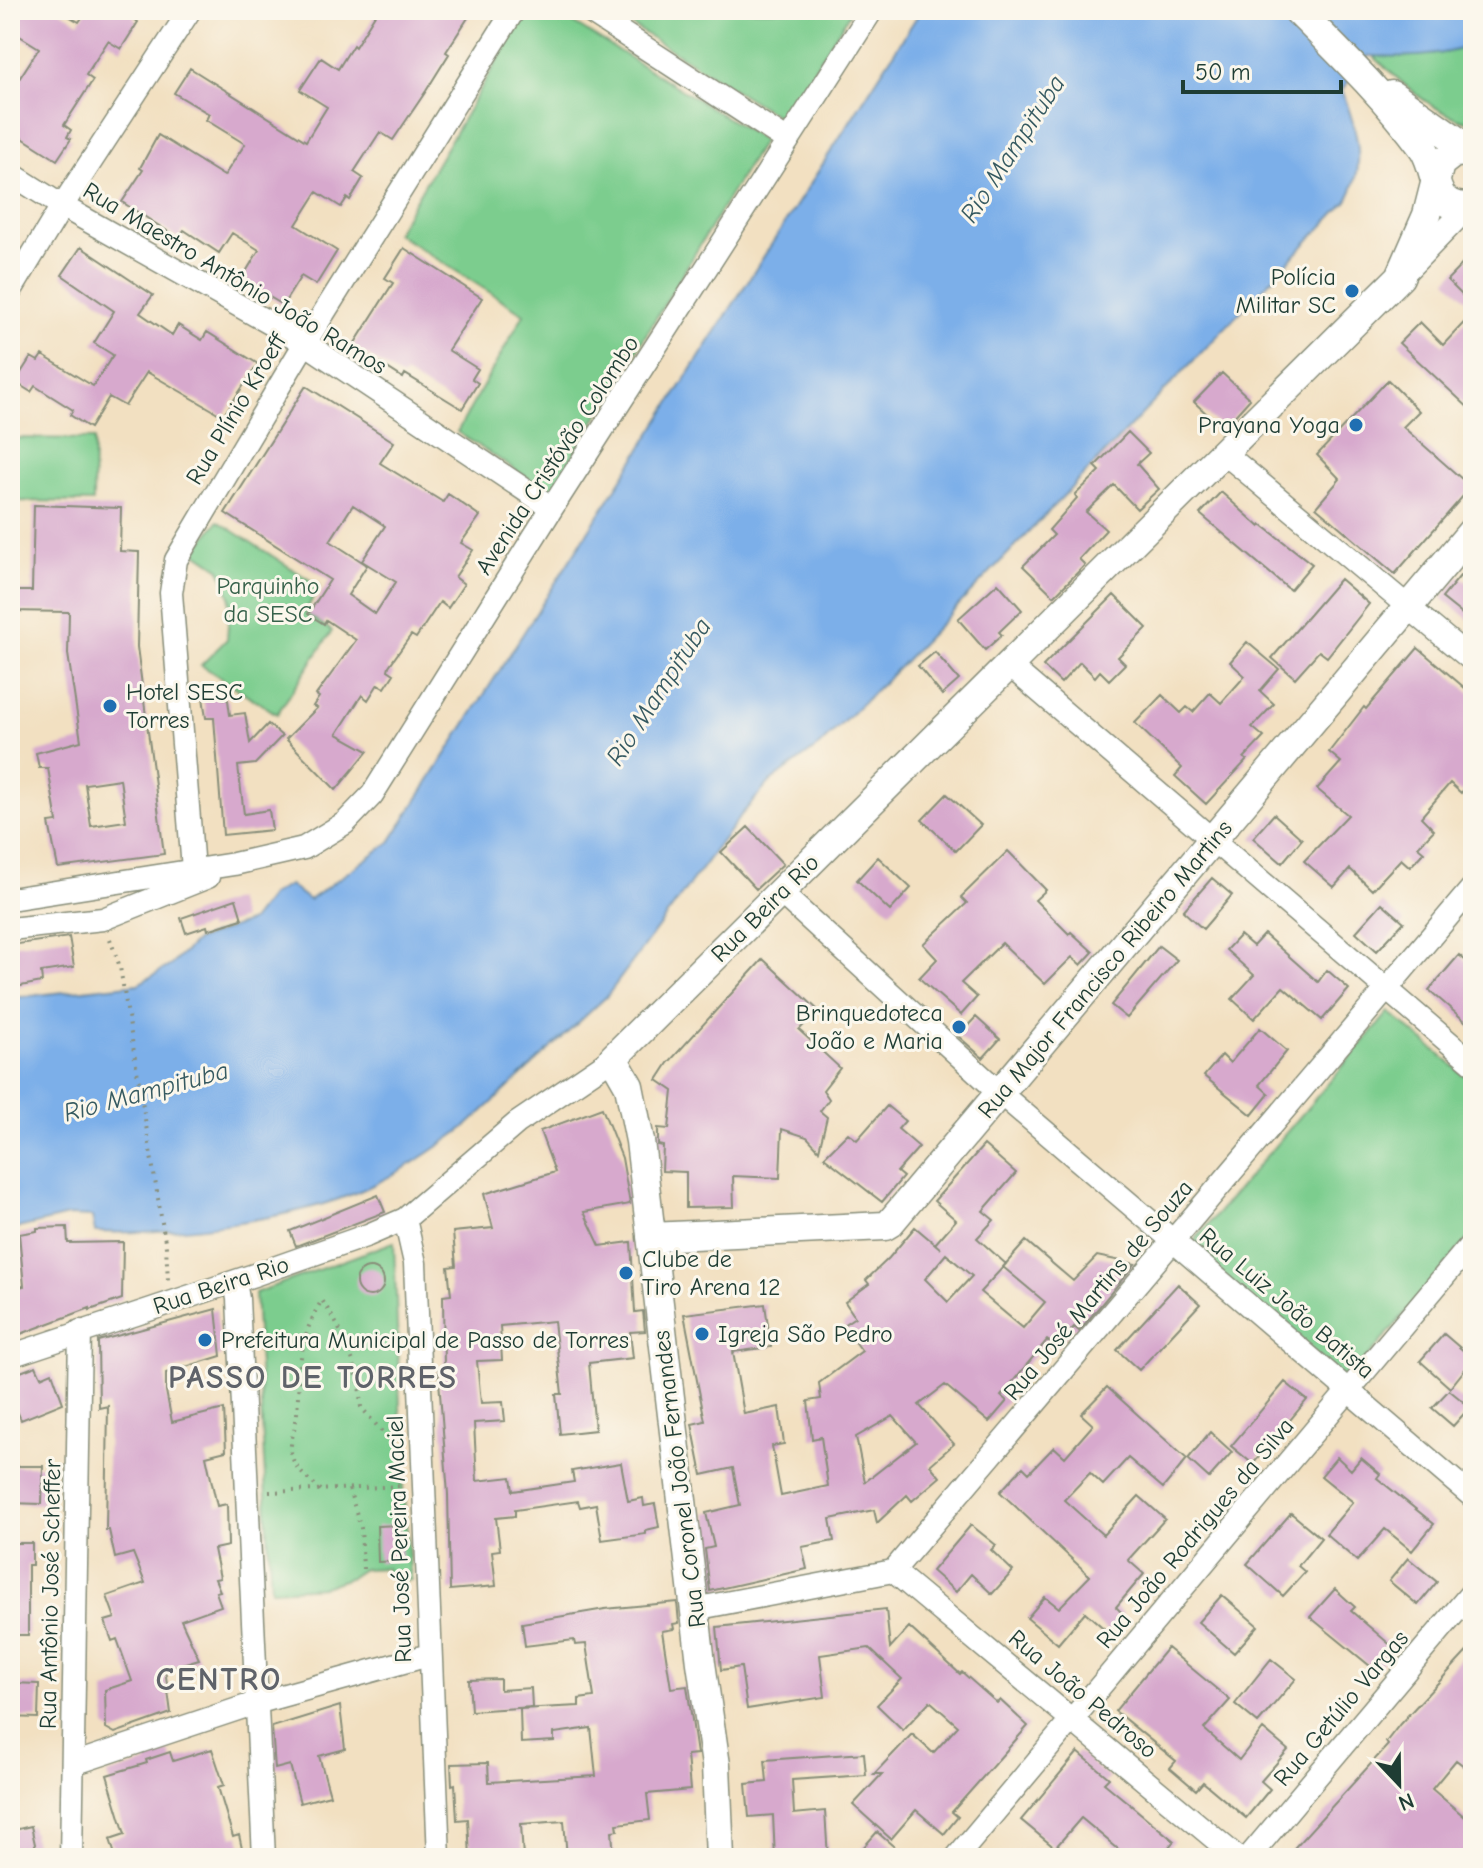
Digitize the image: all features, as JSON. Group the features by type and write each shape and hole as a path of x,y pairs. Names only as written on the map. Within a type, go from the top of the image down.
{"main road":[{"path":"1297,10 1359,71 1423,149 1436,176 1437,187 1446,201 1456,206 1471,206"},
{"path":"1359,71 1473,152"},
{"path":"1436,176 1440,164 1449,155 1460,151 1473,152"},
{"name":"Rua Beira Rio","path":"613,1058 1400,277 1421,230 1436,176"},
{"name":"Rua Major Francisco Ribeiro Martins","path":"651,1237 885,1226 890,1223 1473,530"},
{"name":"Rua Coronel João Fernandes","path":"613,1058 626,1078 640,1141 694,1609 719,1792 720,1858"}],"street":[{"path":"10,292 62,206 190,10"},
{"name":"Rua Plínio Kroeff","path":"193,876 171,593 176,560 305,343 514,10"},
{"path":"587,10 788,141"},
{"name":"Avenida Cristóvão Colombo","path":"10,899 193,876 304,848 345,823 372,795 872,10"},
{"name":"Rua Maestro Antônio João Ramos","path":"10,173 62,206 305,343 552,508"},
{"name":"Rua Beira Rio","path":"1400,277 1471,206"},
{"path":"1223,452 1473,661"},
{"path":"1010,666 1473,1063"},
{"name":"Avenida Cristóvão Colombo","path":"10,929 103,919 193,876"},
{"name":"Rua José Martins de Souza","path":"893,1571 1473,887"},
{"name":"Rua Luiz João Batista","path":"781,893 1001,1094 1473,1497"},
{"name":"Rua Beira Rio","path":"10,1356 235,1282 405,1219 517,1123 613,1058"},
{"name":"Rua José Pereira Maciel","path":"405,1219 415,1263 439,1858"},
{"name":"Rua João Rodrigues da Silva","path":"956,1858 1473,1242"},
{"path":"235,1282 264,1858"},
{"name":"Rua Antônio José Scheffer","path":"71,1858 80,1331"},
{"path":"694,1609 893,1571"},
{"name":"Rua João Pedroso","path":"893,1571 1238,1858"},
{"name":"Rua Getúlio Vargas","path":"1248,1858 1473,1591"},
{"path":"73,1764 256,1703 429,1655"}],"path":[{"path":"103,919 120,967 166,1247 170,1303"},
{"path":"321,1490 301,1472 291,1451 303,1344 322,1300 338,1326 353,1361 361,1407 405,1458"},
{"path":"246,1494 422,1485"},
{"path":"349,1488 361,1528 363,1569"}],"green space":[{"path":"527,10 552,10 763,140 551,493 457,432 524,314 396,233"},
{"path":"607,10 852,10 782,119"},
{"path":"1473,45 1473,123 1431,105 1373,56 1424,55"},
{"path":"10,438 94,439 93,502 10,501"},
{"name":"Parquinho da SESC","path":"218,521 319,586 305,613 332,631 277,714 201,665 227,639 230,597 220,569 195,552"},
{"path":"1389,1012 1473,1082 1473,1233 1347,1382 1188,1248"},
{"path":"394,1242 403,1489 411,1580 396,1582 387,1574 386,1568 363,1569 324,1587 271,1590 255,1293"}],"water":[{"name":"Rio Mampituba","path":"921,10 1473,10 1473,45 1434,54 1368,56 1342,90 1358,146 1357,173 1347,201 901,665 819,746 770,782 742,814 607,996 467,1126 376,1184 302,1210 231,1223 158,1231 95,1232 92,1217 68,1216 10,1230 10,998 138,984 171,965 197,940 251,921 271,895 289,885 309,900 390,842"}],"building":[{"path":"10,10 58,10 79,22 87,10 138,10 133,18 138,22 121,49 108,41 86,75 93,80 64,125 71,130 67,137 71,139 57,160 10,130 10,93 39,48 10,30"},
{"path":"378,10 473,10 446,52 449,54 393,140 380,132 354,172 363,178 350,200 347,198 341,207 317,192 296,225 337,251 316,285 301,276 283,305 241,280 259,250 232,233 219,253 184,230 178,238 122,202 143,170 140,168 158,135 224,176 245,144 206,120 209,114 174,93 190,68 306,141 327,107 300,90 321,58 338,69"},
{"path":"81,247 153,295 140,313 172,335 178,325 202,340 207,332 258,364 223,416 147,372 125,406 109,397 90,428 70,415 73,410 35,386 31,392 15,382 31,357 38,361 42,355 93,386 113,355 94,343 114,311 62,275"},
{"path":"404,248 482,298 448,350 478,369 472,379 478,383 462,409 405,374 403,378 353,346 393,283 385,278"},
{"path":"1473,253 1473,306 1447,280"},
{"path":"1473,313 1473,412 1399,343 1420,322 1443,345"},
{"path":"1222,373 1250,399 1223,429 1194,402"},
{"path":"1388,380 1419,411 1403,427 1471,487 1395,574 1316,507 1340,479 1317,455"},
{"path":"306,386 394,442 380,463 443,502 448,494 480,516 461,543 473,550 455,577 464,584 448,608 440,602 416,638 411,635 389,666 388,670 394,674 385,688 378,684 368,700 362,695 337,734 368,751 336,790 286,739 317,708 313,706 319,697 316,695 356,640 326,620 324,624 308,614 330,580 225,513","holes":["353,505 385,526 362,561 396,582 375,614 348,595 367,565 330,541"]},
{"path":"1128,432 1149,453 1137,464 1159,489 1137,509 1114,485 1086,512 1106,530 1079,559 1085,565 1054,596 1023,566 1054,535 1049,530 1077,498 1075,495 1100,471 1095,466"},
{"path":"1221,492 1260,527 1262,525 1312,564 1290,590 1200,514"},
{"name":"Hotel SESC Torres","path":"34,505 121,508 120,551 139,552 137,647 164,854 58,868 49,823 57,822 48,768 39,768 36,753 81,741 68,654 69,612 10,611 10,591 32,591","holes":["120,779 126,821 91,826 85,784"]},
{"path":"1460,576 1473,586 1473,623 1442,598"},
{"path":"1340,579 1369,604 1327,657 1319,651 1295,678 1272,658"},
{"path":"998,583 1022,610 985,650 958,619"},
{"path":"1114,595 1147,628 1118,657 1125,664 1109,680 1100,671 1095,677 1080,662 1061,683 1043,666"},
{"path":"1247,642 1279,669 1260,691 1274,704 1252,727 1264,737 1206,804 1175,776 1182,768 1135,723 1162,695 1181,713 1187,707 1193,712 1210,693 1221,703 1245,676 1230,662"},
{"path":"1418,648 1473,695 1473,779 1461,793 1450,783 1421,817 1434,830 1418,847 1424,852 1410,867 1401,859 1372,890 1350,869 1334,887 1304,861 1348,815 1317,789 1341,762 1329,752 1364,707 1366,709"},
{"path":"935,652 959,680 942,695 918,666"},
{"path":"202,690 228,700 230,715 245,713 250,743 268,724 282,736 255,764 238,766 244,814 269,810 272,830 223,835 214,718 206,718"},
{"path":"947,794 981,825 956,851 922,820"},
{"path":"1274,814 1302,839 1282,863 1253,838"},
{"path":"748,827 783,864 756,889 721,852"},
{"path":"1008,851 1046,890 1035,900 1069,934 1071,932 1093,952 1081,965 1072,957 1045,984 1002,943 961,983 977,997 961,1015 919,978 937,959 923,944 967,903 961,897"},
{"path":"878,857 911,888 890,911 857,880"},
{"path":"1212,878 1232,895 1203,929 1183,911"},
{"path":"236,899 242,919 208,930 207,926 186,933 181,918"},
{"path":"1382,903 1404,922 1377,951 1356,932"},
{"path":"1264,934 1318,982 1327,970 1349,989 1322,1020 1283,987 1254,1019 1232,999 1254,975 1226,950 1240,935 1253,946"},
{"path":"69,937 74,967 41,972 42,982 10,988 10,945"},
{"path":"1159,946 1177,960 1127,1018 1111,1005"},
{"path":"1459,955 1473,967 1473,1028 1429,990"},
{"path":"763,959 818,1010 799,1030 840,1068 823,1090 829,1099 820,1111 827,1117 819,1150 807,1137 782,1129 780,1178 733,1176 734,1207 686,1208 686,1172 662,1171 663,1146 658,1145 658,1128 669,1129 673,1091 657,1080 668,1063"},
{"path":"976,1017 1000,1039 983,1058 958,1036"},
{"path":"1260,1028 1287,1051 1259,1085 1269,1094 1252,1115 1204,1076 1222,1055 1230,1063"},
{"path":"887,1106 905,1121 898,1129 919,1147 897,1172 903,1177 882,1202 824,1157 848,1133 857,1140"},
{"path":"602,1108 622,1158 630,1204 584,1212 600,1246 631,1242 635,1312 643,1311 645,1331 630,1332 633,1358 589,1363 595,1430 560,1434 556,1394 562,1394 554,1321 500,1326 502,1360 477,1361 481,1403 503,1402 505,1421 474,1423 477,1481 511,1477 513,1491 574,1482 572,1471 621,1463 628,1501 643,1498 644,1506 655,1504 659,1527 646,1530 646,1534 602,1540 596,1504 580,1507 578,1501 515,1510 515,1516 496,1518 500,1550 492,1551 496,1586 450,1590 448,1494 438,1368 444,1368 443,1296 451,1295 448,1267 456,1266 453,1232 493,1228 484,1194 555,1172 540,1131"},
{"path":"984,1145 1016,1173 983,1211 994,1220 977,1238 1006,1264 1026,1241 1073,1281 1097,1256 1135,1264 1079,1331 1074,1327 1057,1347 1047,1340 1001,1396 1007,1401 989,1422 945,1385 919,1405 954,1444 930,1465 940,1477 912,1501 907,1495 877,1523 874,1510 830,1519 834,1541 802,1547 807,1569 710,1591 705,1549 714,1547 706,1513 740,1505 733,1468 702,1475 692,1424 705,1421 684,1314 765,1304 771,1347 733,1352 744,1414 779,1407 784,1444 772,1446 781,1496 828,1486 821,1437 812,1439 808,1401 821,1399 819,1383 862,1351 843,1325 855,1317 845,1302 869,1284 866,1280 915,1227 935,1244 956,1220 934,1201","holes":["946,1254 972,1276 948,1302 925,1279","1003,1267 1045,1302 1023,1328 980,1292","893,1416 916,1442 865,1482 856,1437"]},
{"path":"378,1195 385,1212 296,1246 290,1231"},
{"path":"67,1227 68,1243 123,1242 122,1299 10,1338 10,1289 24,1286 19,1234 37,1231 37,1228"},
{"path":"370,1268 380,1272 384,1282 380,1292 370,1296 360,1292 356,1282 360,1272"},
{"path":"1178,1284 1200,1304 1139,1370 1117,1350"},
{"path":"216,1309 221,1356 166,1373 166,1391 172,1422 224,1409 226,1451 206,1456 217,1506 227,1504 228,1546 214,1549 220,1578 215,1579 220,1591 216,1592 221,1606 181,1620 199,1659 165,1669 171,1713 115,1733 106,1728 105,1690 132,1681 117,1639 112,1641 105,1621 115,1618 107,1596 145,1583 133,1553 115,1558 109,1530 106,1530 108,1406 99,1408 98,1341"},
{"path":"1444,1334 1473,1359 1450,1388 1420,1361"},
{"path":"36,1366 41,1377 52,1372 63,1403 21,1420 10,1395 10,1376"},
{"path":"1285,1382 1307,1400 1253,1464 1231,1446"},
{"path":"1107,1387 1187,1459 1163,1488 1128,1458 1103,1485 1090,1473 1064,1500 1103,1535 1139,1496 1165,1519 1128,1560 1144,1574 1116,1607 1123,1614 1108,1632 1085,1612 1058,1644 1027,1618 1045,1597 1059,1608 1090,1576 1000,1492 1023,1467 1029,1473 1054,1447 1065,1457 1093,1425 1081,1414"},
{"path":"1449,1390 1470,1407 1453,1426 1432,1408"},
{"path":"1210,1432 1232,1452 1209,1478 1188,1459"},
{"path":"1337,1457 1351,1470 1361,1458 1380,1474 1377,1478 1434,1524 1412,1551 1385,1529 1357,1561 1326,1534 1353,1502 1321,1476"},
{"path":"10,1466 43,1466 42,1504 10,1503"},
{"path":"1291,1513 1321,1538 1298,1566 1305,1572 1283,1596 1247,1564"},
{"path":"400,1525 401,1561 378,1562 377,1526"},
{"path":"971,1525 996,1545 991,1550 1013,1571 992,1594 971,1574 956,1592 932,1571"},
{"path":"10,1543 32,1543 32,1565 28,1565 28,1635 10,1635"},
{"path":"1408,1558 1437,1582 1418,1605 1389,1581"},
{"path":"1335,1589 1355,1607 1351,1611 1394,1648 1375,1670 1310,1617"},
{"path":"1222,1595 1258,1626 1234,1653 1198,1622"},
{"path":"677,1602 679,1623 673,1624 674,1629 662,1631 671,1688 687,1686 697,1754 687,1755 690,1790 647,1794 650,1820 617,1824 618,1830 612,1831 614,1858 567,1857 564,1821 521,1824 523,1858 470,1858 468,1819 457,1820 451,1764 488,1763 489,1782 596,1776 591,1728 554,1733 554,1741 521,1743 520,1709 579,1706 579,1699 594,1697 586,1644 575,1645 574,1640 525,1646 522,1623 605,1609"},
{"path":"886,1609 890,1648 909,1627 960,1674 962,1672 997,1703 1000,1700 1028,1726 952,1812 958,1817 944,1834 916,1810 891,1839 853,1805 882,1774 874,1774 912,1734 933,1753 958,1726 930,1701 903,1730 877,1705 902,1679 869,1648 820,1655 825,1697 747,1709 741,1667 721,1670 717,1627"},
{"path":"1473,1645 1473,1773 1456,1760 1432,1789 1473,1824 1473,1858 1285,1858 1388,1745 1386,1742 1400,1724"},
{"path":"1167,1648 1230,1700 1204,1729 1239,1760 1263,1729 1288,1750 1261,1781 1270,1789 1246,1818 1203,1782 1196,1790 1170,1768 1176,1761 1115,1711"},
{"path":"1271,1659 1296,1679 1258,1723 1235,1704"},
{"path":"500,1679 500,1690 531,1688 532,1707 471,1711 469,1680"},
{"path":"10,1683 39,1684 38,1718 10,1717"},
{"path":"340,1706 345,1749 319,1756 330,1795 300,1803 290,1765 275,1769 272,1727"},
{"path":"212,1749 224,1785 218,1787 233,1837 239,1835 244,1858 116,1858 110,1839 125,1834 107,1775 147,1763 146,1760 170,1752 173,1761"},
{"path":"1078,1752 1109,1778 1104,1783 1174,1841 1160,1858 1129,1858 1081,1818 1055,1848 1021,1820"},
{"path":"864,1753 866,1775 792,1780 794,1814 825,1811 828,1858 775,1858 773,1815 749,1817 746,1784 767,1782 765,1760"},
{"path":"31,1826 38,1858 10,1858 10,1831"},
{"path":"877,1832 907,1858 854,1858"}],"place":[{"name":"Polícia Militar SC","path":"1352,291"},
{"name":"Prayana Yoga","path":"1356,425"},
{"name":"Hotel SESC Torres","path":"110,706"},
{"name":"Brinquedoteca João e Maria","path":"959,1027"},
{"name":"Clube de Tiro Arena 12","path":"626,1273"},
{"name":"Igreja São Pedro","path":"702,1334"},
{"name":"Prefeitura Municipal de Passo de Torres","path":"205,1340"}],"district":[{"name":"PASSO DE TORRES","path":"313,1377"},
{"name":"CENTRO","path":"219,1679"}]}
